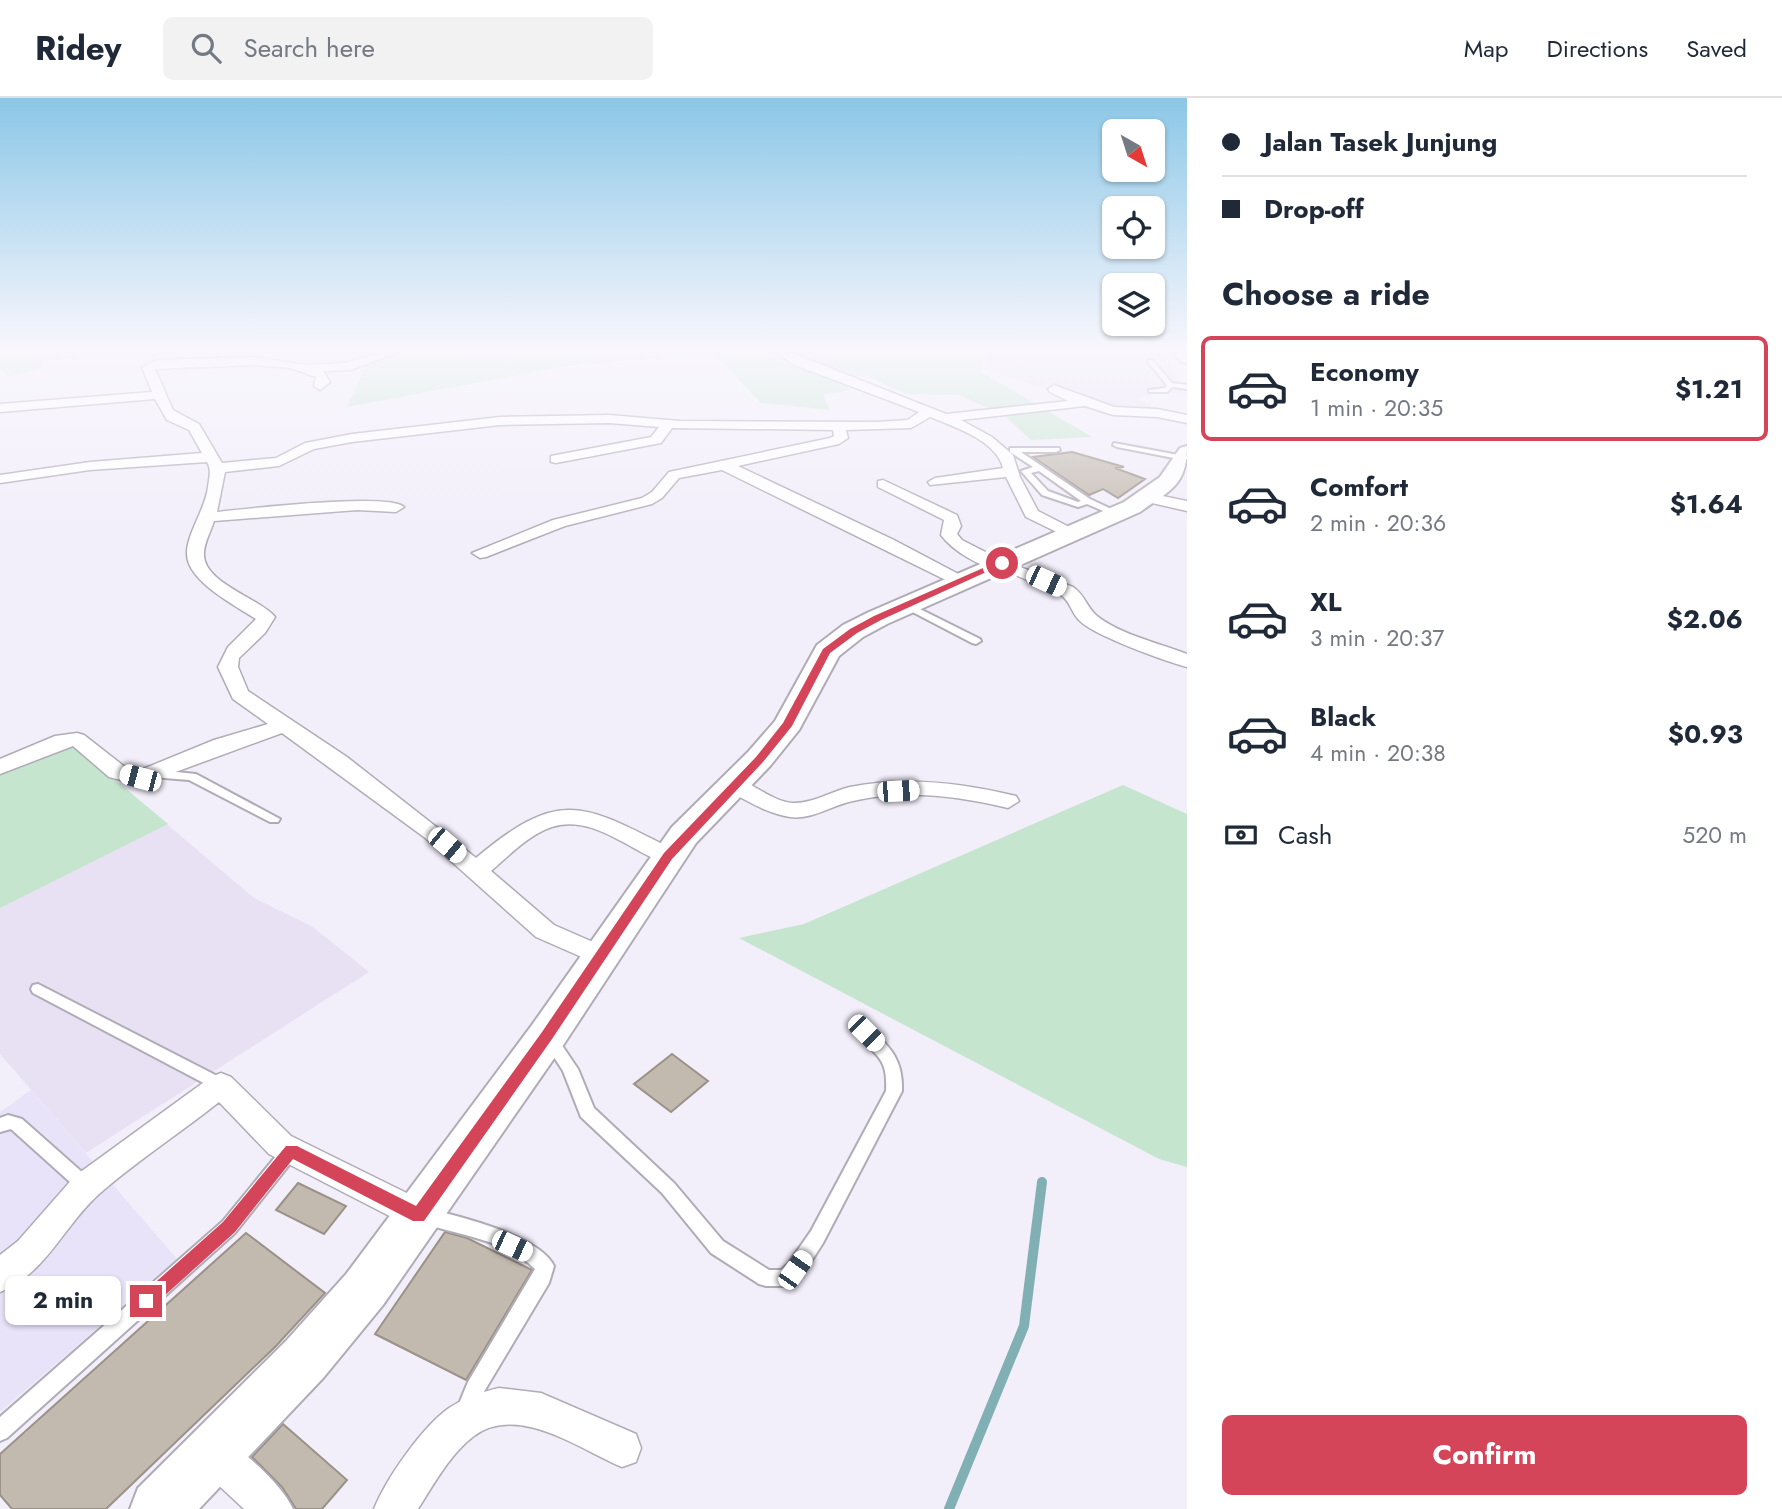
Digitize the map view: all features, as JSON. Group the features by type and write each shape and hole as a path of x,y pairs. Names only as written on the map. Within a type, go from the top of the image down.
{"main road":[{"path":"159,1509 305,1359 365,1289 547,1036 668,856 788,724 827,651 853,631 906,605 1118,514 1148,498 1184,463"}],"street":[{"path":"172,417 194,427 215,462 215,494 195,554 197,563 209,579 266,617 229,656 227,668 240,695 432,832 545,930 600,956"},
{"path":"496,417 500,421"},
{"path":"911,424 921,417"},
{"path":"945,418 955,417"},
{"path":"945,418 1004,452 1012,461 1013,474 1026,507 1071,534"},
{"path":"0,479 90,466 279,462 310,446 352,438 500,421 609,419 668,424 959,426"},
{"path":"556,459 656,439 668,424"},
{"path":"480,553 559,523 647,501 661,493 667,479 674,475 834,441 841,438 839,426"},
{"path":"724,465 888,543 960,582"},
{"path":"935,482 1002,472 1013,474"},
{"path":"883,484 951,518 953,526 949,535 956,543 1067,591 1077,598 1086,617 1101,627 1187,661"},
{"path":"1148,498 1187,506"},
{"path":"208,517 357,505 396,507"},
{"path":"0,767 63,741 77,739 117,772 140,778 156,774 222,745 285,725"},
{"path":"734,785 789,810 807,809 851,794 940,789 974,792 1008,801"},
{"path":"477,870 520,834 542,820 570,815 595,819 668,856"},
{"path":"0,1276 30,1252 86,1186 221,1085 271,1138 419,1216"},
{"path":"394,1509 461,1422 480,1411 496,1406 520,1407 546,1413 622,1448"},
{"path":"214,1454 273,1509"}],"lane":[{"path":"1116,445 1184,463"},
{"path":"1056,450 1013,450 1087,501 1118,514"},
{"path":"1039,469 1025,471 1045,493 1078,505 1087,501"},
{"path":"906,605 976,641"},
{"path":"156,774 192,777 274,820"},
{"path":"38,989 221,1085"},
{"path":"547,1036 570,1069 587,1112 668,1188 717,1247 766,1278 784,1278 795,1270 817,1237 894,1091 896,1071 888,1055 866,1033"},
{"path":"0,1125 8,1122 16,1124 86,1186"},
{"path":"0,1431 229,1227 291,1150"},
{"path":"419,1216 465,1224 536,1257 545,1266 542,1277 475,1389 461,1422"}],"shaded area":[{"path":"71,743 254,898 313,927 369,972 86,1153 0,1054 0,773"},
{"path":"31,1090 177,1259 0,1412 0,1112"}],"green space":[{"path":"1006,417 1058,417 1092,437 1031,440"},
{"path":"71,743 168,824 0,908 0,772"},
{"path":"1123,785 1187,814 1187,1167 1159,1159 739,938 804,924"}],"building":[{"path":"1072,452 1124,467 1115,468 1145,479 1118,498 1103,489 1089,495 1033,457"},
{"path":"672,1054 708,1081 671,1112 634,1084"},
{"path":"298,1183 346,1206 324,1234 276,1210"},
{"path":"445,1232 467,1238 532,1270 466,1380 375,1334"},
{"path":"246,1233 325,1293 276,1346 106,1509 12,1509 0,1495 0,1454"},
{"path":"283,1424 347,1480 322,1509 296,1509 282,1487 252,1457"}],"waterway":[{"path":"949,1509 1024,1326 1042,1182"}],"route":[{"path":"146,1301 229,1227 291,1150 419,1216 547,1036 668,856 684,835 760,759 788,724 827,651 853,631 878,618 1002,563"}]}
